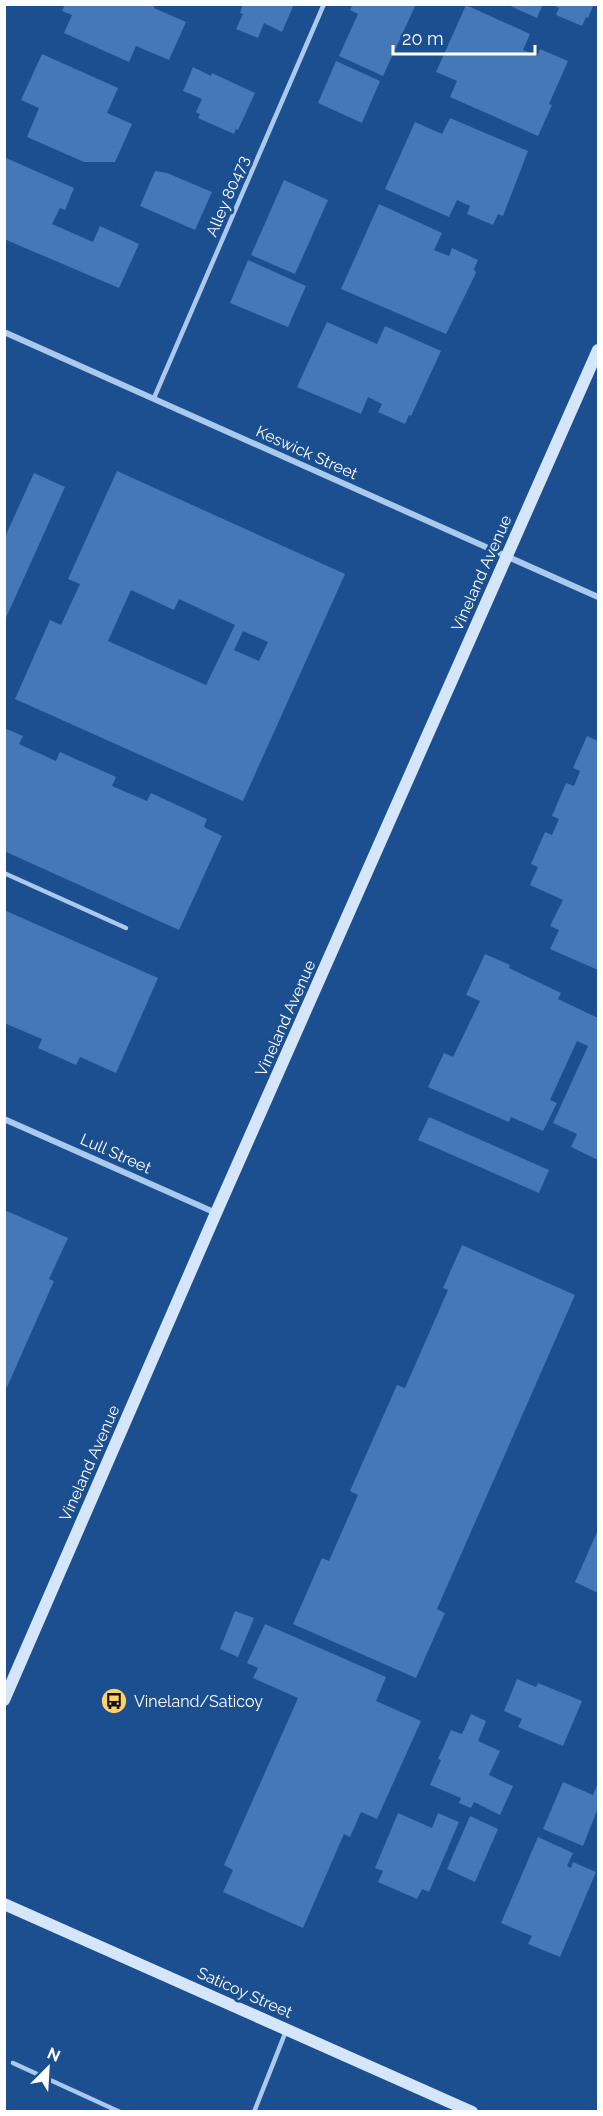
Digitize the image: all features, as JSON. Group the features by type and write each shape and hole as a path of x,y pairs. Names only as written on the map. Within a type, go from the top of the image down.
{"main road":[{"name":"Vineland Avenue","path":"4,1700 216,1213 598,350"},
{"name":"Saticoy Street","path":"4,1904 472,2112"}],"street":[{"name":"Keswick Street","path":"4,332 598,597"},
{"name":"Lull Street","path":"4,1119 216,1213"}],"lane":[{"name":"Alley 80473","path":"154,398 324,4"},
{"path":"4,873 126,928"},
{"path":"254,2112 287,2029"},
{"path":"13,2062 120,2112"}],"building":[{"path":"65,4 155,4 154,8 186,22 169,60 136,46 129,62 64,33 72,15 62,11"},
{"path":"243,4 294,4 282,32 264,23 258,38 236,29 243,14 240,13"},
{"path":"353,4 416,4 383,76 339,56 358,14 350,10"},
{"path":"506,4 543,4 537,18"},
{"path":"552,4 594,4 582,26 556,15 559,8"},
{"path":"466,5 530,34 523,50 537,56 540,49 568,61 538,136 450,97 457,81 436,72"},
{"path":"42,54 118,88 107,113 132,124 115,162 84,162 27,137 39,108 21,100"},
{"path":"336,61 380,81 362,123 318,103"},
{"path":"193,67 211,76 212,73 255,93 234,134 198,118 200,114 196,112 202,99 183,91"},
{"path":"450,118 528,151 503,216 498,214 493,225 467,214 470,206 457,200 449,217 385,189 415,122 442,134"},
{"path":"4,157 74,188 65,210 60,208 52,224 93,242 100,226 139,244 119,288 4,239"},
{"path":"155,171 167,173 212,192 195,230 140,206"},
{"path":"284,180 328,200 295,274 251,255"},
{"path":"379,204 442,233 434,250 449,256 452,248 478,260 474,269 476,273 446,334 341,289"},
{"path":"248,260 306,286 288,327 230,303"},
{"path":"327,322 377,344 385,326 441,351 411,416 409,415 405,424 378,412 382,404 368,397 361,414 297,387"},
{"path":"117,471 345,574 243,801 15,699 50,620 61,625 80,584 68,579","holes":["131,590 174,610 179,599 235,625 206,685 108,641","243,631 268,642 259,661 234,650"]},
{"path":"34,473 65,487 4,622 4,539"},
{"path":"4,728 23,736 19,744 56,761 60,752 116,777 112,786 147,801 151,793 207,819 204,827 222,836 179,930 4,851"},
{"path":"587,736 598,741 598,970 550,949 559,930 550,926 563,900 530,885 538,867 531,864 545,832 552,835 559,819 552,816 566,783 574,786 580,771 573,768"},
{"path":"4,910 158,978 116,1073 80,1057 76,1065 38,1048 42,1039 4,1023"},
{"path":"485,954 561,993 558,999 598,1018 598,1160 571,1147 577,1134 553,1123 588,1046 577,1041 550,1100 557,1103 543,1131 511,1117 509,1122 428,1087 444,1053 453,1057 480,1001 466,995"},
{"path":"429,1117 549,1170 539,1193 418,1140"},
{"path":"7,1211 68,1238 49,1279 54,1281 7,1387 4,1386 4,1216"},
{"path":"462,1245 575,1295 437,1609 445,1613 416,1678 293,1624 322,1558 329,1561 358,1495 350,1491 397,1385 405,1388 448,1290 443,1288"},
{"path":"598,1530 598,1593 575,1582"},
{"path":"235,1611 254,1618 238,1657 220,1649"},
{"path":"265,1624 386,1677 376,1701 421,1721 377,1819 361,1812 350,1837 344,1834 303,1928 223,1892 233,1870 224,1865 298,1698 253,1678 258,1668 247,1663"},
{"path":"517,1679 536,1687 538,1683 582,1701 563,1746 518,1727 522,1719 504,1711"},
{"path":"471,1714 486,1721 478,1741 500,1751 489,1775 513,1786 500,1815 474,1802 471,1808 459,1803 461,1798 430,1785 441,1760 438,1759 451,1730 462,1734"},
{"path":"563,1782 593,1795 598,1783 598,1808 583,1846 543,1829"},
{"path":"398,1813 432,1828 438,1813 459,1822 429,1892 422,1889 417,1899 378,1882 383,1871 375,1868"},
{"path":"470,1816 498,1829 475,1882 447,1869"},
{"path":"538,1837 573,1853 567,1866 571,1868 573,1862 596,1872 560,1957 528,1944 532,1936 501,1923"}],"place":[{"name":"Vineland/Saticoy","path":"114,1701"}]}
